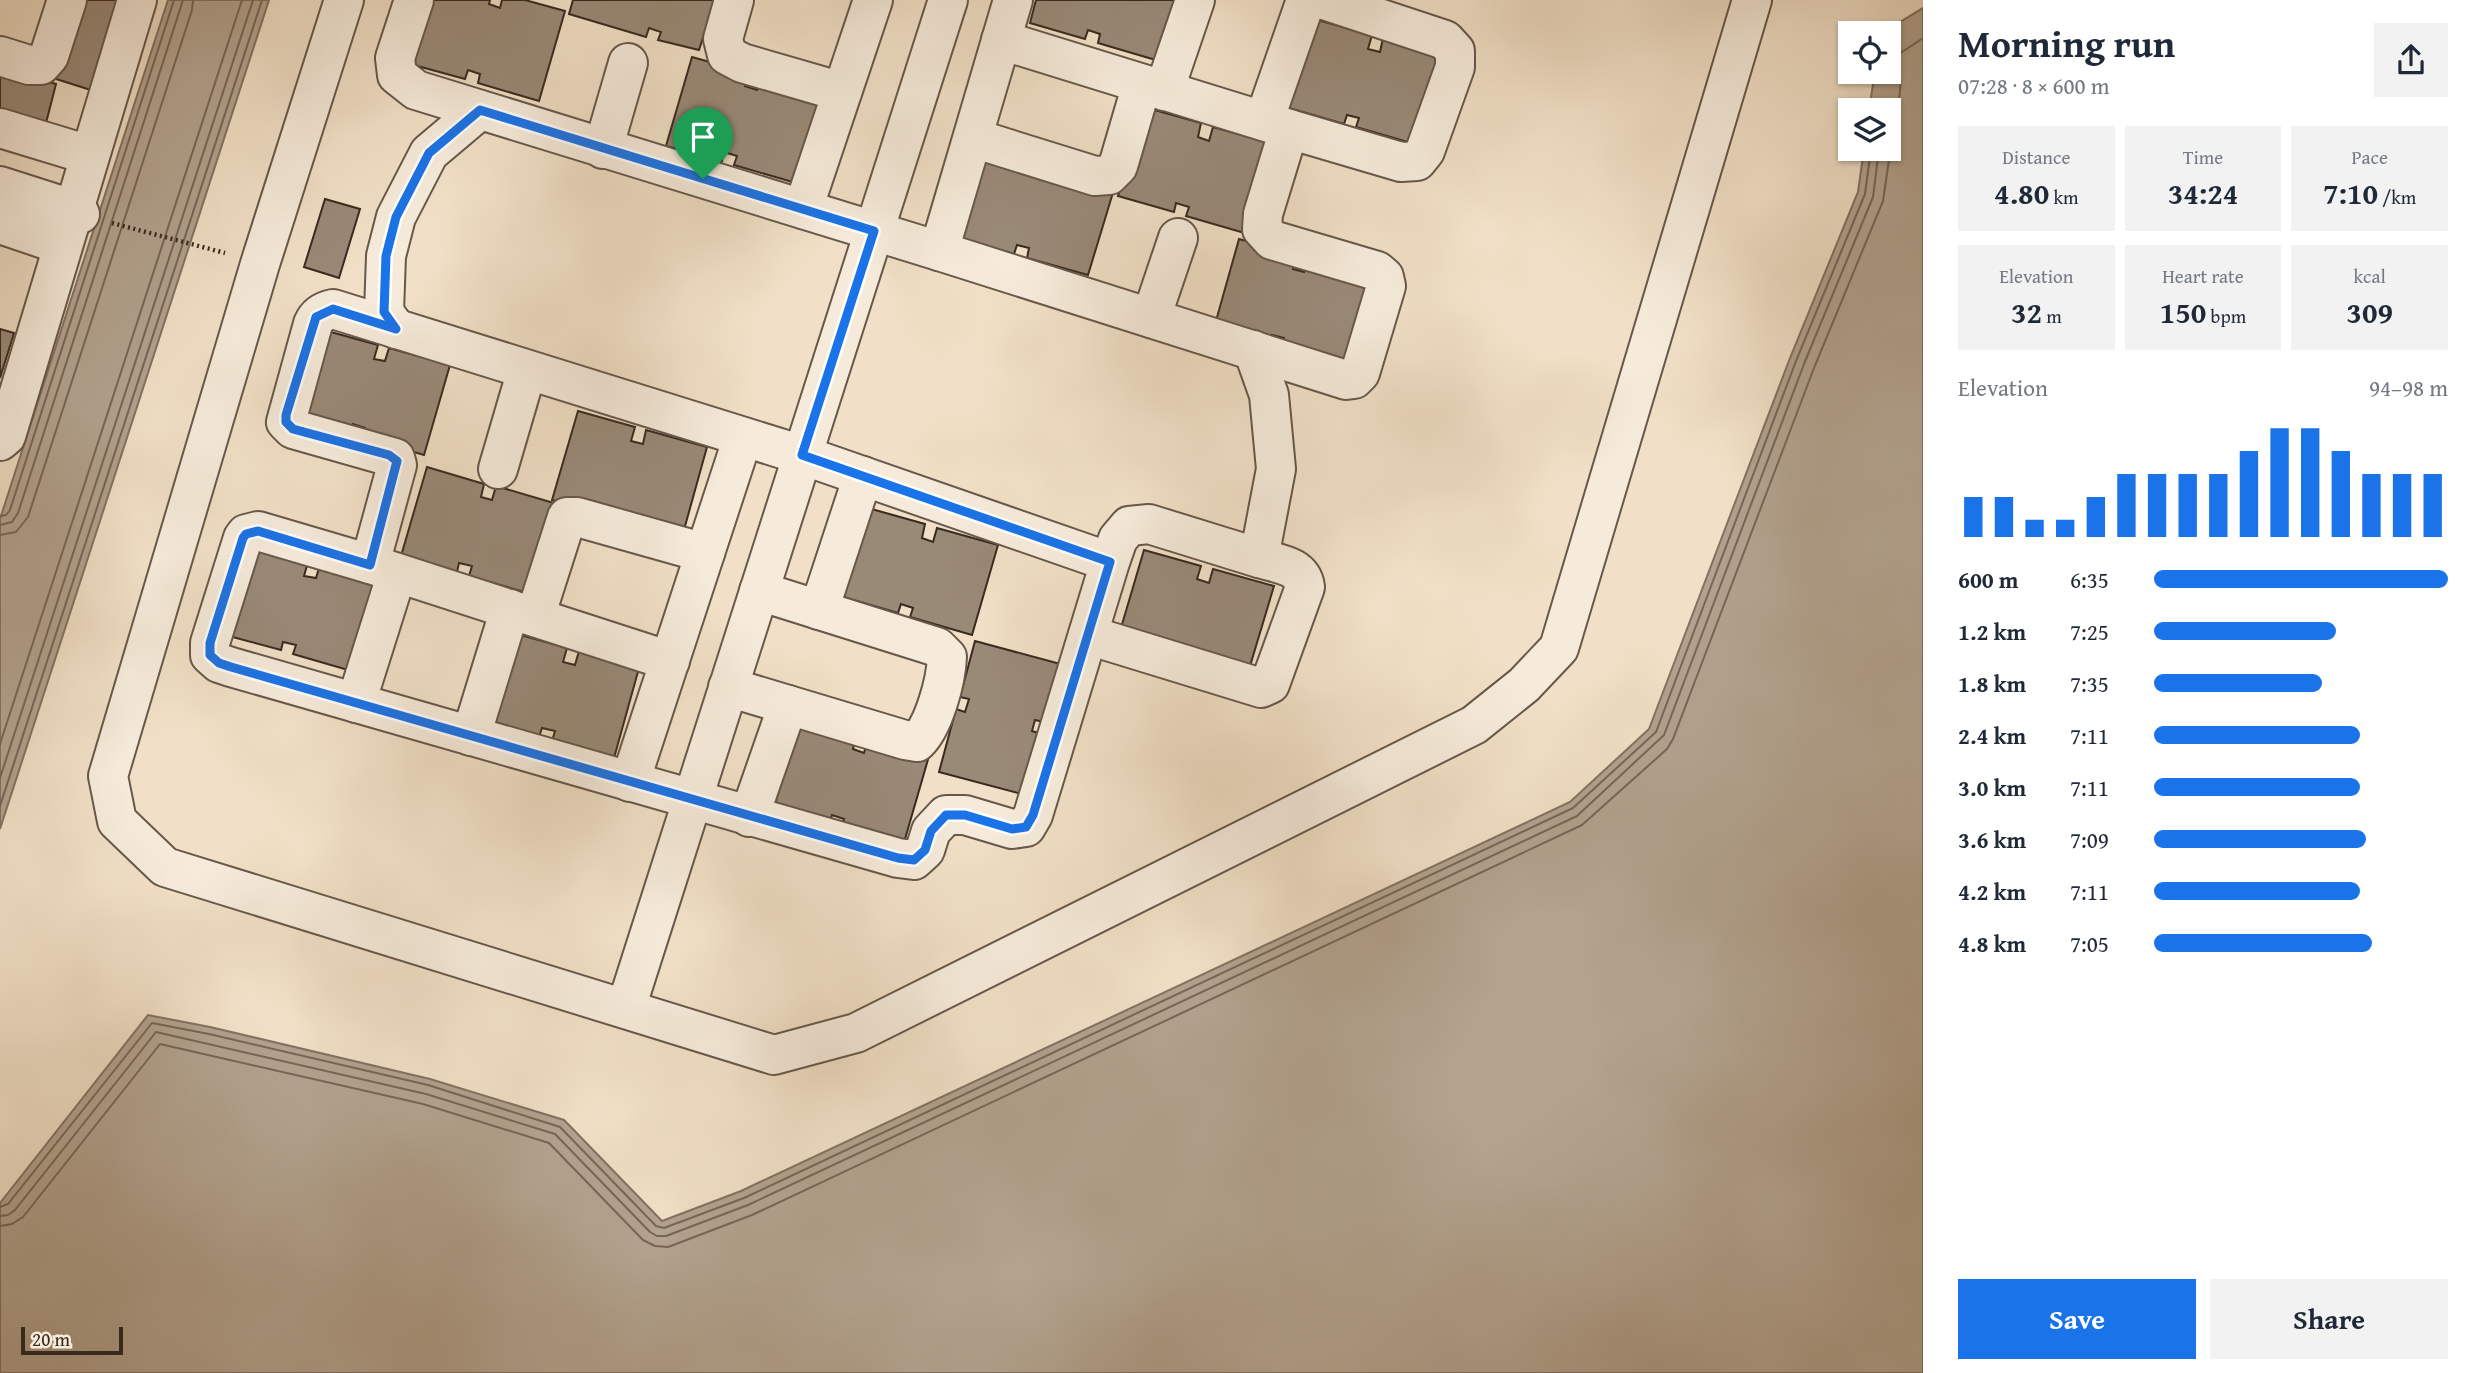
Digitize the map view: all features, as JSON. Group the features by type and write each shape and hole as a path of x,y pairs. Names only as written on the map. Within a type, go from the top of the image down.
{"street":[{"path":"0,56 29,65 41,65 49,56 67,0"},
{"path":"0,441 6,436 80,222 89,155 137,0"},
{"path":"344,0 244,259 108,776 117,821 165,867 774,1055 856,1033 1474,725 1524,685 1559,648 1752,0"},
{"path":"414,0 395,58 397,75 416,90 1346,380 1354,379 1360,373 1386,286 1384,277 1377,271 1272,240 1262,229 1277,125 1306,0"},
{"path":"734,0 723,39 727,55 742,63 842,92"},
{"path":"803,209 873,0"},
{"path":"626,1008 948,0"},
{"path":"939,251 1013,0"},
{"path":"973,138 1095,176 1109,175 1118,166 1195,0"},
{"path":"1001,40 1401,162 1417,161 1426,150 1455,67 1455,51 1445,40 1324,0"},
{"path":"603,149 628,63"},
{"path":"396,329 384,312 386,256 396,217 429,153 480,110"},
{"path":"0,128 89,155"},
{"path":"0,186 80,222"},
{"path":"0,224 80,222"},
{"path":"1151,318 1178,237"},
{"path":"356,703 384,569 397,461 389,455 293,429 286,422 316,317 333,309 802,455 1110,562"},
{"path":"1253,350 1269,395 1276,469 1259,558"},
{"path":"498,469 527,370"},
{"path":"630,782 743,437"},
{"path":"819,610 863,476"},
{"path":"471,736 522,613 567,517 576,517 705,553"},
{"path":"670,661 258,531 246,534 243,538 210,643 210,655 219,663 692,801 898,858 914,860 925,850 931,831 946,815 965,815 1012,829 1026,827 1033,815 1110,562 1118,538 1129,526 1149,524 1297,569 1304,578 1305,587 1275,674 1270,684 1261,688 1088,635"},
{"path":"728,687 905,740 917,742 927,733 947,671 947,657 937,647 759,591"},
{"path":"749,817 788,705"}],"path":[{"path":"80,222 244,259"}],"water":[{"path":"168,0 269,0 0,829 0,519"},
{"path":"1923,8 1923,1373 0,1373 0,1203 148,1015 430,1079 564,1120 662,1221 741,1191 1570,802 1649,729 1790,358 1858,192 1862,161 1901,161 1901,98 1871,98 1873,84 1901,84 1901,21"}],"building":[{"path":"74,0 128,0 100,93 50,77"},
{"path":"428,0 490,0 489,4 500,8 502,0 525,0 565,11 539,101 478,83 480,74 468,70 465,79 410,64"},
{"path":"573,0 715,0 699,50 658,40 661,32 649,28 646,37 569,14"},
{"path":"1036,0 1177,0 1159,61 1098,43 1100,34 1088,30 1085,39 1030,23"},
{"path":"1314,19 1372,35 1368,49 1380,52 1383,38 1444,55 1418,145 1356,127 1359,118 1347,115 1344,124 1289,108"},
{"path":"692,57 749,73 745,86 757,90 761,76 822,93 796,183 734,165 737,156 724,152 722,161 666,146"},
{"path":"0,68 56,84 46,123 0,110"},
{"path":"1144,107 1201,123 1198,137 1209,141 1213,127 1274,144 1248,234 1186,216 1189,207 1176,203 1174,212 1118,196"},
{"path":"985,149 1042,165 1038,179 1050,182 1054,168 1115,186 1088,275 1027,258 1029,248 1017,245 1014,254 959,238"},
{"path":"325,199 360,209 339,278 304,267"},
{"path":"1239,239 1297,255 1293,269 1304,272 1308,258 1369,276 1344,366 1282,348 1284,338 1272,335 1269,344 1214,328"},
{"path":"0,329 14,333 0,378"},
{"path":"320,329 378,345 374,359 385,361 389,348 450,365 424,455 363,437 365,428 353,424 350,434 295,417"},
{"path":"578,411 635,427 631,441 643,444 646,430 707,447 682,537 552,500"},
{"path":"427,467 484,484 481,497 492,500 496,486 557,504 531,594 469,576 472,566 459,563 457,572 401,556"},
{"path":"868,508 925,524 922,538 933,542 937,528 998,545 972,635 910,617 913,608 901,604 898,613 843,597"},
{"path":"251,546 308,562 304,576 316,578 320,565 381,582 355,672 293,654 296,645 283,642 281,650 225,635"},
{"path":"1144,550 1201,566 1197,579 1209,583 1213,569 1274,586 1247,676 1118,638"},
{"path":"510,632 567,648 563,662 575,665 579,651 639,668 614,758 552,741 555,731 542,728 539,737 484,721"},
{"path":"975,641 1064,665 1048,723 1035,720 1032,731 1045,735 1029,796 939,772 956,709 965,712 969,699 960,697"},
{"path":"799,720 856,736 853,749 864,753 868,739 929,756 903,846 841,828 844,819 832,815 829,825 774,808"}],"route":[{"path":"480,110 703,179 874,231 802,455 1110,562 1033,815 1026,827 1012,829 965,815 946,815 931,831 925,850 914,860 898,858 231,667 219,663 210,655 210,643 246,534 258,531 370,565 397,461 389,455 293,429 286,422 286,415 316,317 333,309 396,329 384,312 386,256 396,217 429,153 480,110"}]}
